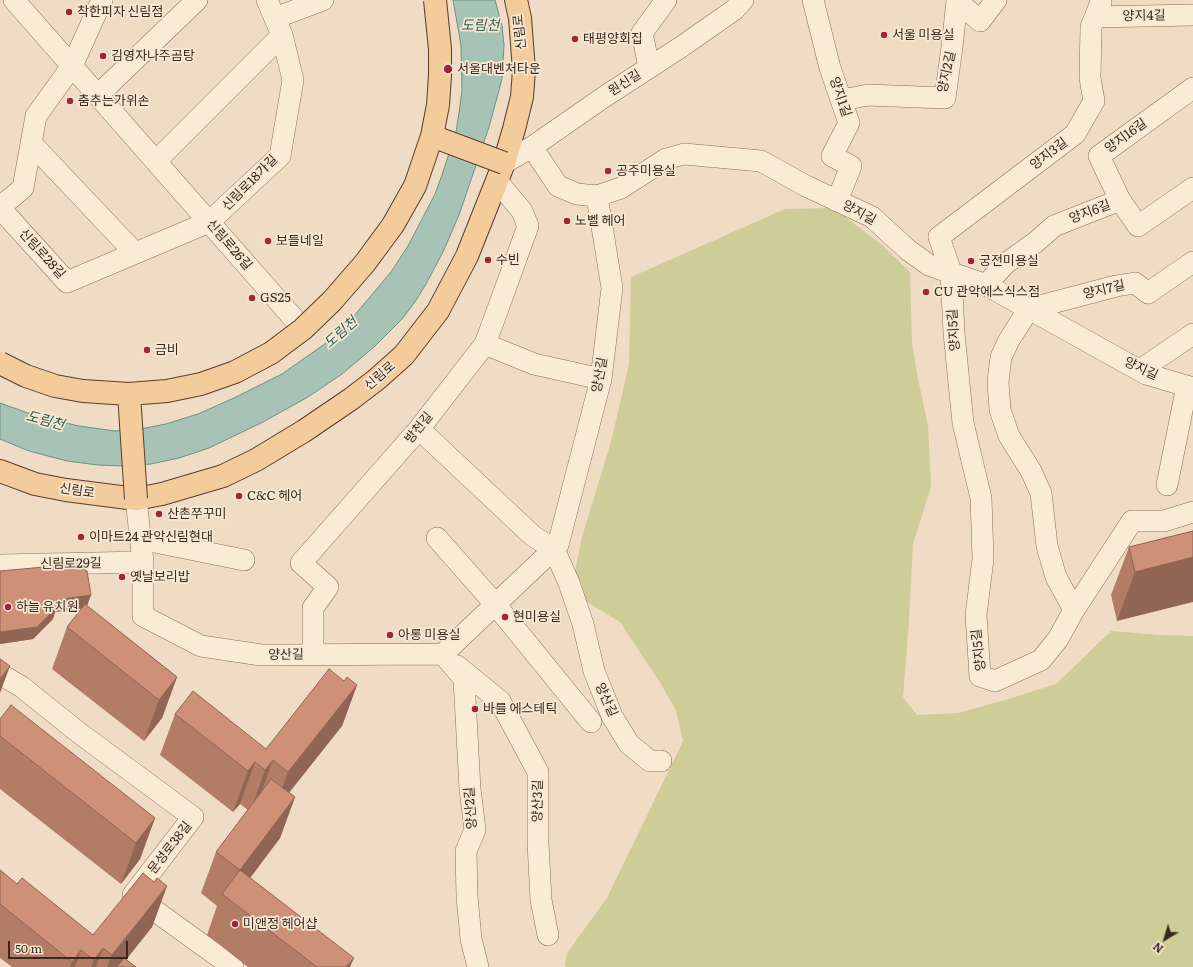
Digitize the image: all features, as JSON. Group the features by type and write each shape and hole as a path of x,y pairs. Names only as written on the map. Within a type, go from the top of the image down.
{"main road":[{"path":"0,363 26,376 55,386 83,391 129,394 168,391 201,384 235,372 271,353 303,329 336,296 365,263 393,225 415,186 432,136 438,105 440,76 438,22 434,0"},
{"name":"신림로","path":"0,471 35,484 66,490 136,499 188,487 222,476 256,460 304,431 376,380 404,355 438,311 467,256 501,172 514,129 522,90 524,70 520,18 516,0"},
{"path":"432,136 501,172"},
{"path":"129,394 136,499"}],"street":[{"name":"신림로26길","path":"14,0 303,329"},
{"name":"신림로28길","path":"102,0 72,66 36,116 23,188 0,207 67,282 209,222"},
{"path":"98,95 197,0"},
{"path":"156,161 275,17 323,0"},
{"path":"649,68 642,33 666,0"},
{"name":"원신길","path":"501,172 532,147 728,14 743,0"},
{"name":"양지1길","path":"812,0 830,68 849,123 832,156 852,166 837,201"},
{"name":"양지2길","path":"842,100 868,95 944,98 958,1 980,21 996,0"},
{"name":"양지4길","path":"1098,8 1193,15"},
{"name":"양지3길","path":"951,272 939,236 1075,134 1094,101 1090,78 1091,27 1098,8"},
{"name":"신림로18가길","path":"209,222 280,156 293,80 275,17"},
{"name":"양지16길","path":"1120,200 1099,156 1193,88"},
{"path":"31,143 135,254"},
{"name":"양지길","path":"532,147 558,186 577,194 597,196 621,188 666,159 684,154 761,160 806,186 872,218 908,250 929,265 986,285 1146,374 1190,387 1168,485"},
{"name":"방천길","path":"313,655 313,608 328,587 301,563 419,429 485,344 528,226 522,211 501,172"},
{"name":"양지6길","path":"986,285 1005,264 1036,242 1054,226 1120,200 1138,226 1193,188"},
{"name":"양산길","path":"136,499 143,562 143,616 201,646 261,655 443,654 558,545 601,379 612,288 597,196"},
{"name":"양지7길","path":"1029,309 1116,286 1134,283 1148,293 1193,262"},
{"name":"양지5길","path":"951,272 954,333 963,423 981,498 983,559 976,615 980,676 995,681 1042,660 1058,639 1074,610"},
{"path":"1029,309 1009,340 1001,357 998,382 1000,410 1009,436 1031,471 1041,493 1047,546 1056,577 1074,610 1132,520 1164,521 1193,512"},
{"path":"1140,370 1193,334"},
{"path":"485,344 534,364 601,379"},
{"path":"419,429 533,536 554,549"},
{"name":"양산길","path":"436,538 495,604 590,722"},
{"path":"140,539 244,560"},
{"name":"양산길","path":"554,549 570,583 583,624 594,671 612,716 629,744 650,761 661,761"},
{"name":"신림로29길","path":"0,565 143,562"},
{"name":"양산3길","path":"443,654 500,701 538,772 538,843 541,900 548,935"},
{"name":"양산2길","path":"443,654 464,679 470,789 475,830 466,850 467,896 471,940 478,967"},
{"name":"문성로38길","path":"0,674 22,687 78,732 194,817 133,895 233,967"}],"shaded area":[{"path":"833,208 881,244 910,272 912,342 928,425 931,487 913,544 903,697 917,715 958,713 1056,684 1111,631 1193,636 1193,967 566,967 565,964 567,953 607,898 683,741 676,711 661,684 620,622 587,602 574,577 582,537 611,442 629,364 631,277 785,209"}],"water":[{"name":"도림천","path":"453,0 495,0 502,26 504,45 502,79 489,127 459,215 443,252 415,302 402,319 374,347 342,374 308,397 263,422 209,448 179,458 151,464 123,466 98,465 67,461 29,451 0,439 0,403 39,417 79,426 115,431 140,429 166,424 198,414 282,374 329,341 343,329 391,272 408,246 435,194 442,175 456,132 462,90 461,45"}],"building":[{"path":"1193,531 1193,557 1135,572 1129,547"},
{"path":"77,564 87,571 91,595 56,600 57,607 37,627 0,632 0,571"},
{"path":"85,604 177,677 159,700 67,627"},
{"path":"0,659 10,666 0,679"},
{"path":"329,669 344,681 347,677 357,685 288,772 273,760 265,770 255,762 248,771 175,714 193,691 266,749"},
{"path":"11,705 155,818 136,843 0,736 0,719"},
{"path":"271,779 295,797 240,870 216,852"},
{"path":"0,870 17,884 22,878 93,935 143,873 154,882 157,878 167,886 112,955 103,948 94,960 81,950 72,962 0,904"},
{"path":"240,870 354,958 346,967 317,967 222,894"},
{"path":"124,958 136,967 117,967"}],"place":[{"name":"착한피자 신림점","path":"69,12"},
{"name":"서울 미용실","path":"884,35"},
{"name":"태평양회집","path":"575,39"},
{"name":"김영자나주곰탕","path":"103,56"},
{"name":"서울대벤처타운","path":"448,69"},
{"name":"춤추는가위손","path":"70,101"},
{"name":"공주미용실","path":"608,171"},
{"name":"노벨 헤어","path":"567,221"},
{"name":"보들네일","path":"268,241"},
{"name":"수빈","path":"488,260"},
{"name":"궁전미용실","path":"971,261"},
{"name":"CU 관악에스식스점","path":"926,292"},
{"name":"GS25","path":"252,298"},
{"name":"금비","path":"147,350"},
{"name":"C&C 헤어","path":"239,496"},
{"name":"산촌쭈꾸미","path":"159,514"},
{"name":"이마트24 관악신림현대","path":"81,537"},
{"name":"옛날보리밥","path":"122,577"},
{"name":"하늘 유치원","path":"8,607"},
{"name":"현미용실","path":"505,617"},
{"name":"아롱 미용실","path":"390,635"},
{"name":"바를 에스테틱","path":"475,709"},
{"name":"미앤정 헤어샵","path":"235,924"}]}
